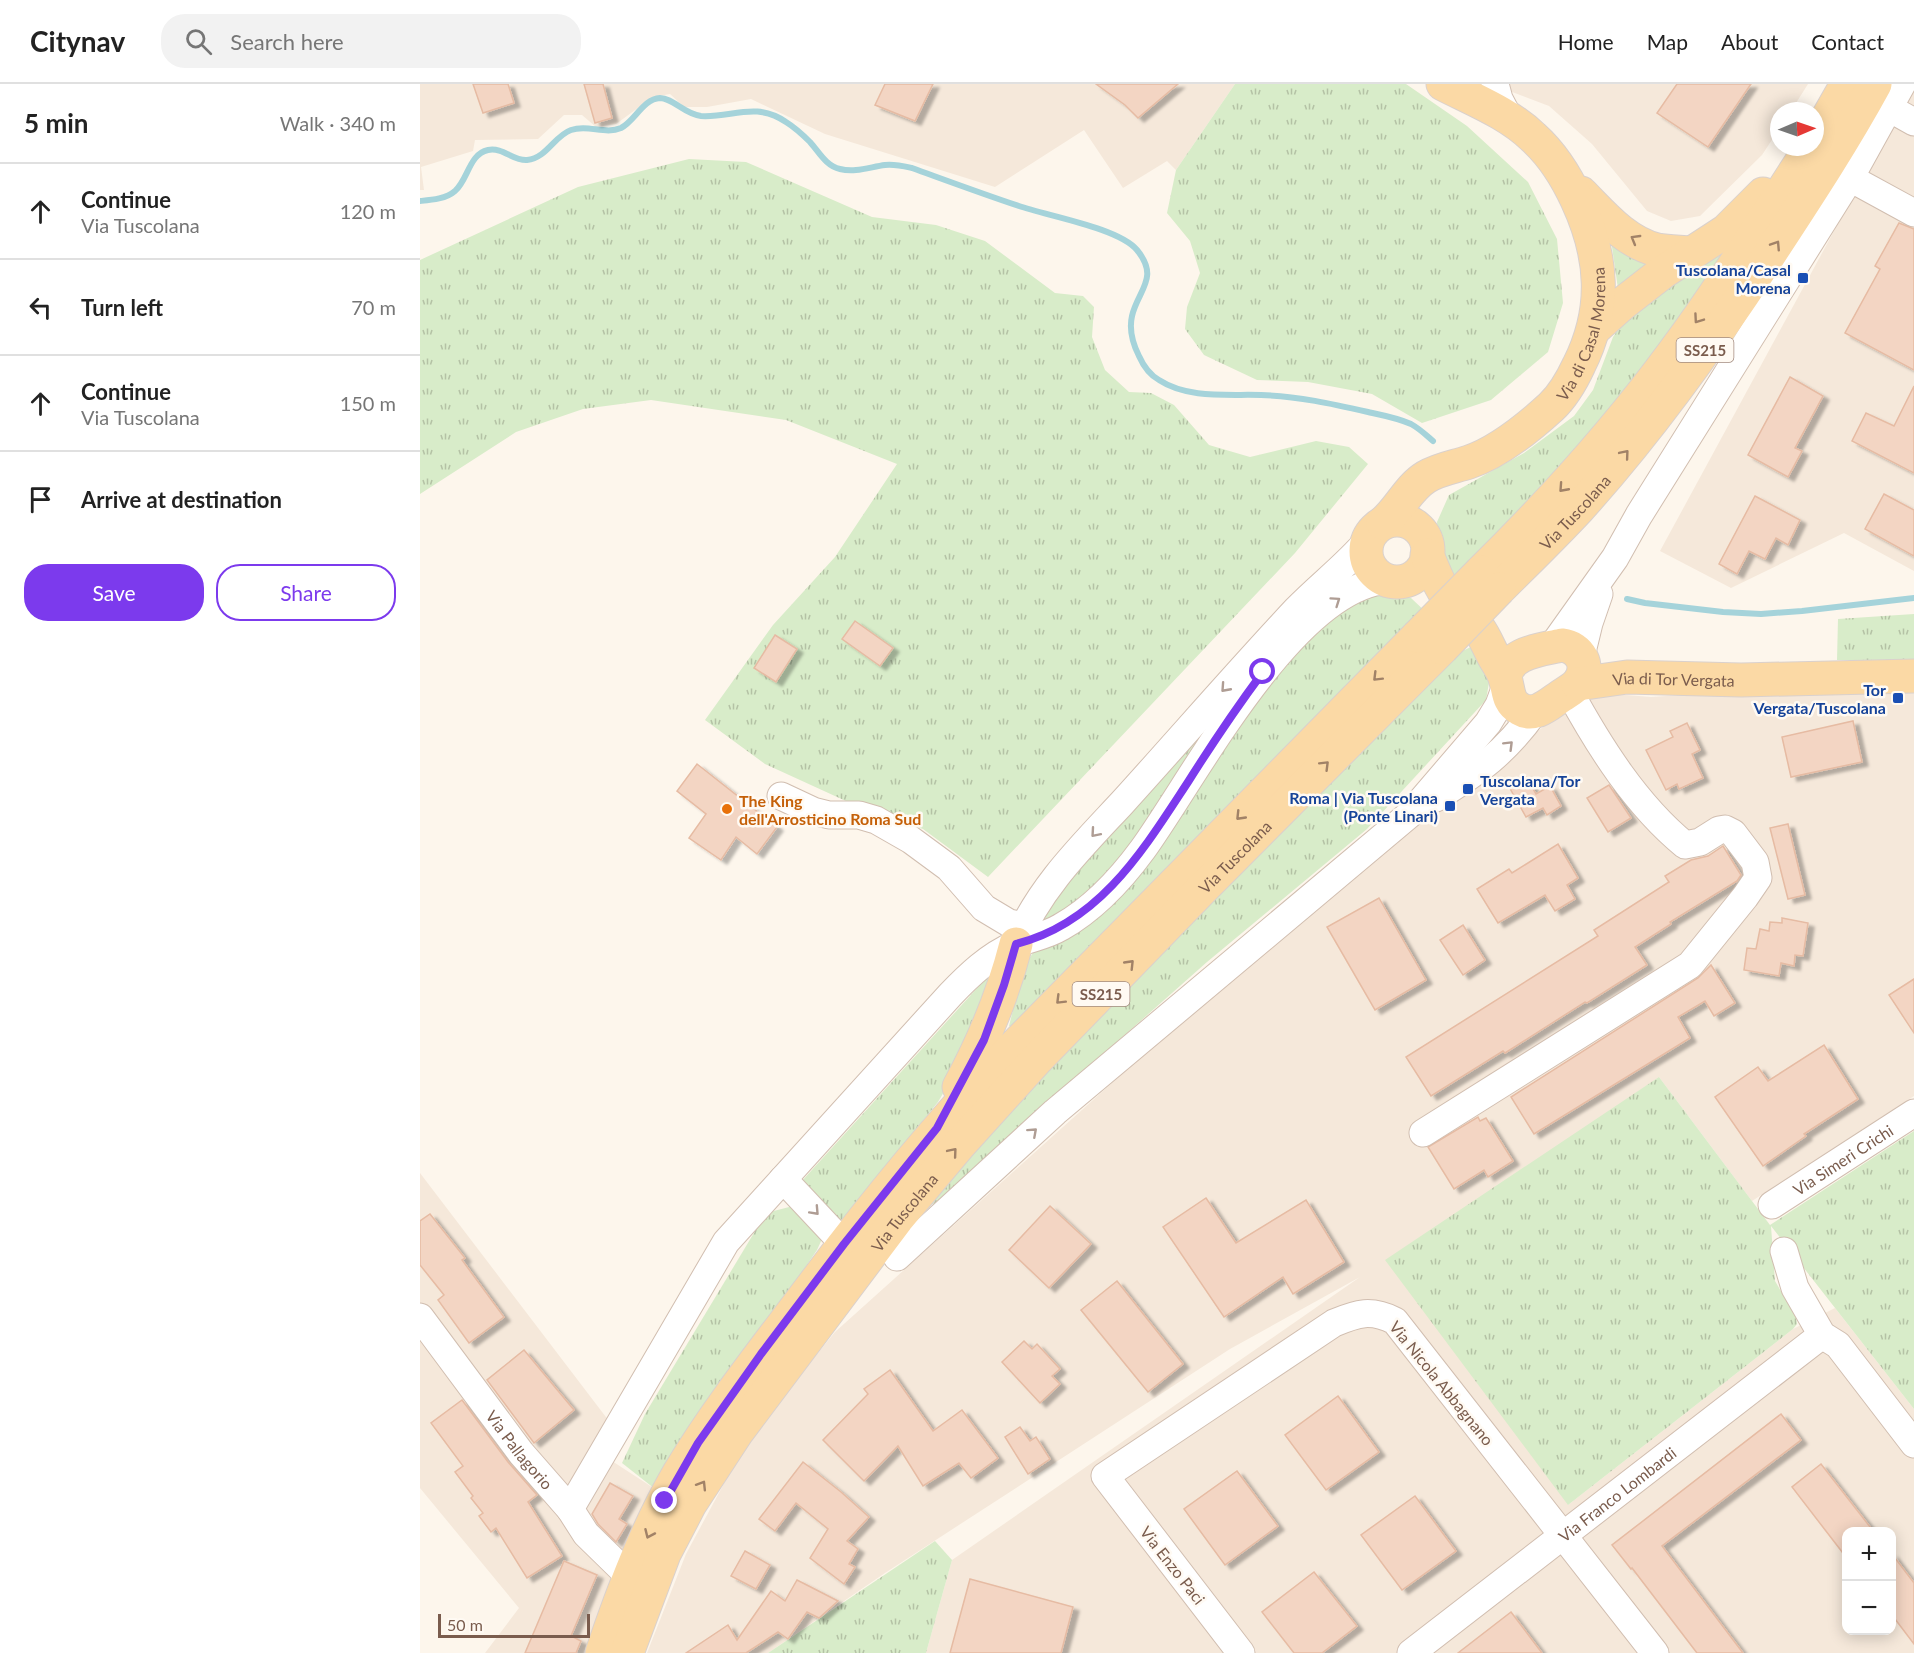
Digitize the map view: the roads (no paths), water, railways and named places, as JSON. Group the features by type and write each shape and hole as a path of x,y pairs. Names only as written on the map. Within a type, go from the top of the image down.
{"main road":[{"name":"Via di Casal Morena","path":"1375,532 1423,478 1449,467 1469,462 1508,441 1551,407 1564,392 1576,372 1594,329 1599,288 1595,250 1583,214 1565,177 1541,144 1509,118 1443,84"},
{"path":"1824,124 1847,84"},
{"name":"Via Tuscolana","path":"602,1653 629,1576 665,1501 698,1443 761,1354 844,1244 937,1128 1000,1061 1490,581 1577,509 1693,367 1745,292 1855,120 1882,96"},
{"path":"1594,329 1652,280 1690,253 1714,240 1737,221 1801,156"},
{"name":"Via Tuscolana","path":"1490,581 1662,368 1710,302 1804,156"},
{"path":"1565,177 1611,223 1630,238 1656,250 1690,253"},
{"name":"Via di Casal Morena","path":"1426,547 1425,523 1431,502 1469,462"},
{"path":"1566,665 1504,642 1462,612 1379,576 1372,569 1367,558 1375,532 1399,520 1415,525 1462,612 1505,682 1512,702 1520,709 1527,712 1545,707 1566,665"},
{"path":"1394,581 1408,580 1421,570 1426,547"},
{"name":"Via Tuscolana","path":"627,1653 661,1563 683,1516 737,1432 897,1218 993,1106 1203,888 1430,642"},
{"path":"1505,682 1506,670 1514,659 1566,665"},
{"name":"Via di Tor Vergata","path":"1566,665 1627,677 1741,680 1914,676"},
{"path":"937,1128 984,1040 1020,935"},
{"path":"789,1364 897,1257"}],"street":[{"path":"1495,84 1499,99 1509,118"},
{"name":"Via Tuscolana","path":"1566,665 1588,597 1615,558 1639,515 1850,177 1882,96 1902,84"},
{"path":"1882,96 1914,122"},
{"path":"1850,177 1914,213"},
{"path":"570,1509 726,1242 959,986 1020,935 1044,892 1109,817 1297,609 1346,565 1375,532"},
{"path":"1423,1133 1690,965 1758,878 1755,862 1733,833 1725,829 1719,830 1700,842 1685,845 1667,830 1615,766 1589,728 1566,665 1594,609 1615,558"},
{"path":"781,796 813,811 829,815 859,814 876,819 911,840 949,868 984,908 1009,923 1020,935 1047,934 1071,921 1088,908 1123,874 1157,830 1251,688 1296,634 1318,614 1347,593 1372,582 1394,581"},
{"name":"Via Tuscolana","path":"1410,814 1488,723 1499,705 1505,682"},
{"name":"Via Tuscolana","path":"897,1257 1055,1112 1410,814 1487,765 1516,738 1535,711"},
{"name":"Via Simeri Crichi","path":"1772,1205 1914,1113"},
{"path":"783,1179 844,1244"},
{"path":"1784,1251 1795,1288 1822,1335 1838,1345 1914,1444"},
{"name":"Via Nicola Abbagnano","path":"1106,1476 1334,1323 1367,1312 1382,1314 1395,1321 1654,1653"},
{"name":"Via Pallagorio","path":"420,1317 521,1453 570,1509 586,1534 629,1576"},
{"name":"Via Franco Lombardi","path":"1411,1653 1822,1335"},
{"name":"Via Enzo Paci","path":"1106,1476 1241,1653"}],"waterway":[{"path":"420,201 434,200 455,191 482,152 493,150 522,160 534,158 571,130 621,128 654,99 665,99 701,116 764,112 792,126 827,162 835,167 846,170 885,165 912,168 1019,206 1082,223 1128,242 1137,250 1147,268 1145,284 1132,316 1133,341 1147,370 1170,386 1195,393 1274,396 1342,406 1406,422 1433,441"},
{"path":"1627,599 1723,612 1761,614 1914,598"}],"place":[{"name":"Tuscolana/Casal Morena","path":"1803,278"},
{"name":"Tor Vergata/Tuscolana","path":"1898,698"},
{"name":"Tuscolana/Tor Vergata","path":"1468,789"},
{"name":"Roma | Via Tuscolana (Ponte Linari)","path":"1450,806"},
{"name":"The King dell'Arrosticino Roma Sud","path":"727,809"}]}
